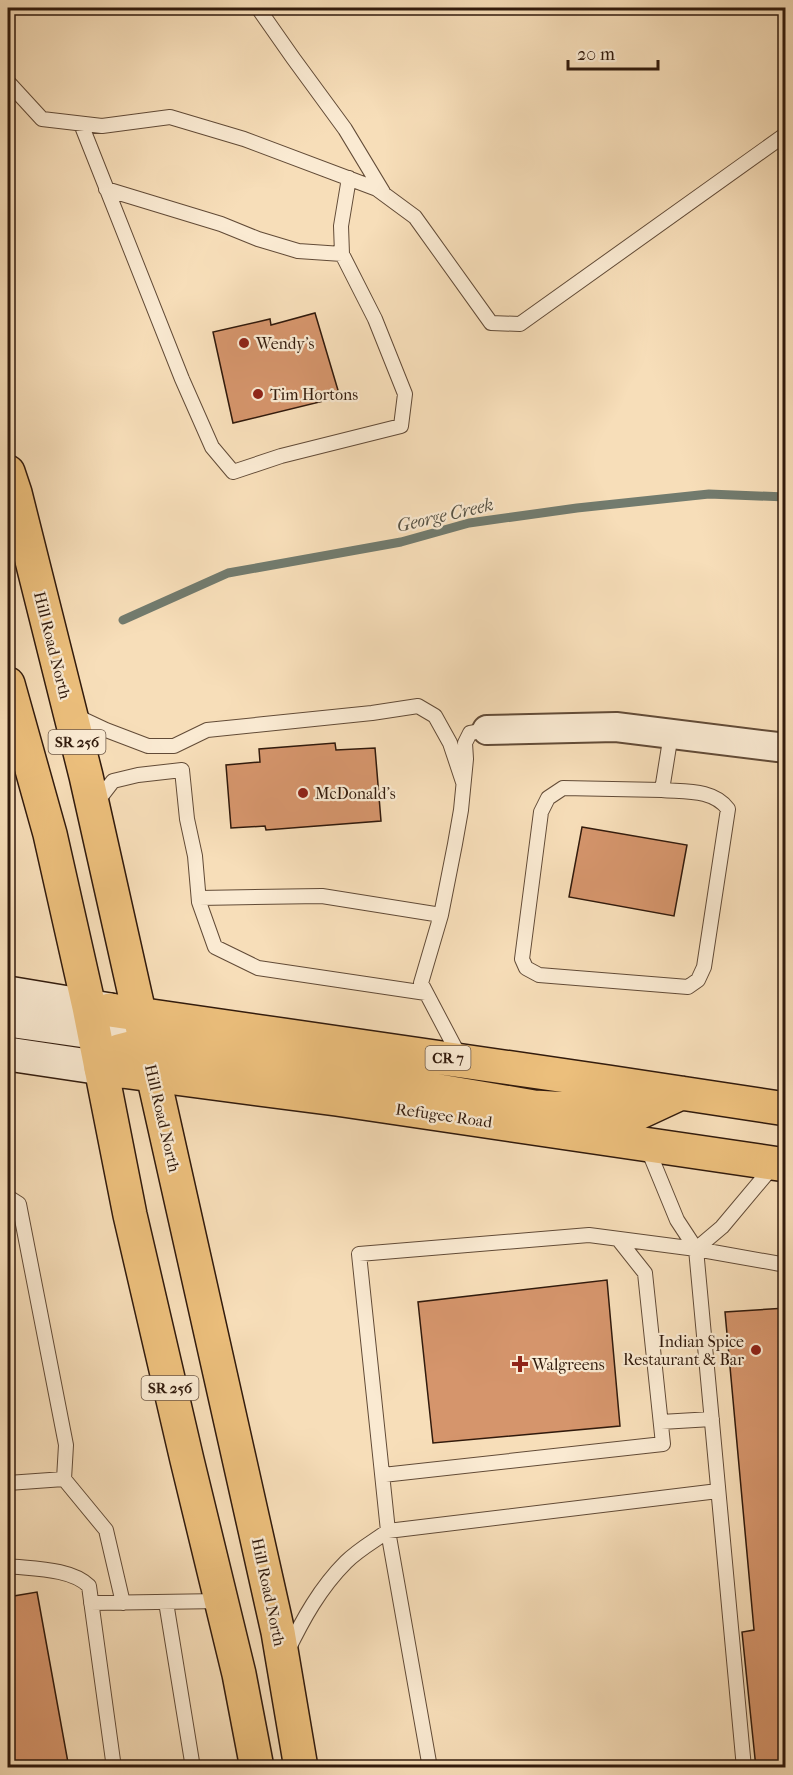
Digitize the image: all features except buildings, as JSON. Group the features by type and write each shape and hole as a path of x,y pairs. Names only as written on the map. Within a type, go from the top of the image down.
{"main road":[{"name":"Hill Road North","path":"8,472 93,807 119,1040 130,1215 239,1674 257,1767"},
{"name":"Hill Road North","path":"8,688 50,834 119,1040 214,1340 283,1660 301,1767"},
{"name":"Refugee Road","path":"8,993 119,1040 336,1099 780,1164"},
{"name":"Refugee Road","path":"8,1020 534,1107 638,1113 681,1093"},
{"name":"Refugee Road","path":"8,1054 119,1040 462,1060 786,1109"}],"street":[{"path":"487,730 616,727 786,748"}],"lane":[{"path":"258,8 345,129 384,194"},
{"path":"8,82 42,119 102,126 170,117 244,139 376,189 415,217 491,323 520,324 786,134"},
{"path":"81,124 186,389 212,447 234,472 281,456 401,426 405,394 375,319 342,254 341,226 349,178"},
{"path":"106,189 221,224 298,252 342,254"},
{"path":"70,714 148,746 174,746 207,730 372,713 418,705 435,716 450,743 463,782"},
{"path":"462,1060 421,983 441,915 455,844 463,782 465,743 470,733 487,730"},
{"path":"662,790 671,734"},
{"path":"93,807 113,781 138,775 182,770 199,897 215,947 258,968 426,993"},
{"path":"563,788 662,790 708,795 722,802 728,809 704,967 698,980 688,987 539,975 526,968 522,959 541,812 548,798 563,788"},
{"path":"199,897 322,896 441,915"},
{"path":"645,1144 677,1220 696,1249 744,1767"},
{"path":"696,1249 722,1227 780,1164"},
{"path":"8,1197 19,1204 66,1445 64,1479 106,1530 123,1603"},
{"path":"430,1767 388,1531 359,1254 589,1235 696,1249 786,1265"},
{"path":"383,1475 663,1444 645,1274 618,1239"},
{"path":"661,1422 712,1419"},
{"path":"8,1484 64,1479"},
{"path":"283,1660 325,1586 348,1561 388,1531 718,1491"},
{"path":"8,1566 69,1574 84,1581 89,1587 114,1767"},
{"path":"91,1603 221,1601"},
{"path":"166,1602 193,1767"}],"waterway":[{"name":"George Creek","path":"123,620 228,573 401,542 469,523 577,508 709,494 786,497"}],"place":[{"name":"Wendy's","path":"244,343"},
{"name":"Tim Hortons","path":"258,394"},
{"name":"McDonald's","path":"303,793"},
{"name":"Indian Spice Restaurant & Bar","path":"756,1350"},
{"name":"Walgreens","path":"520,1364"}]}
